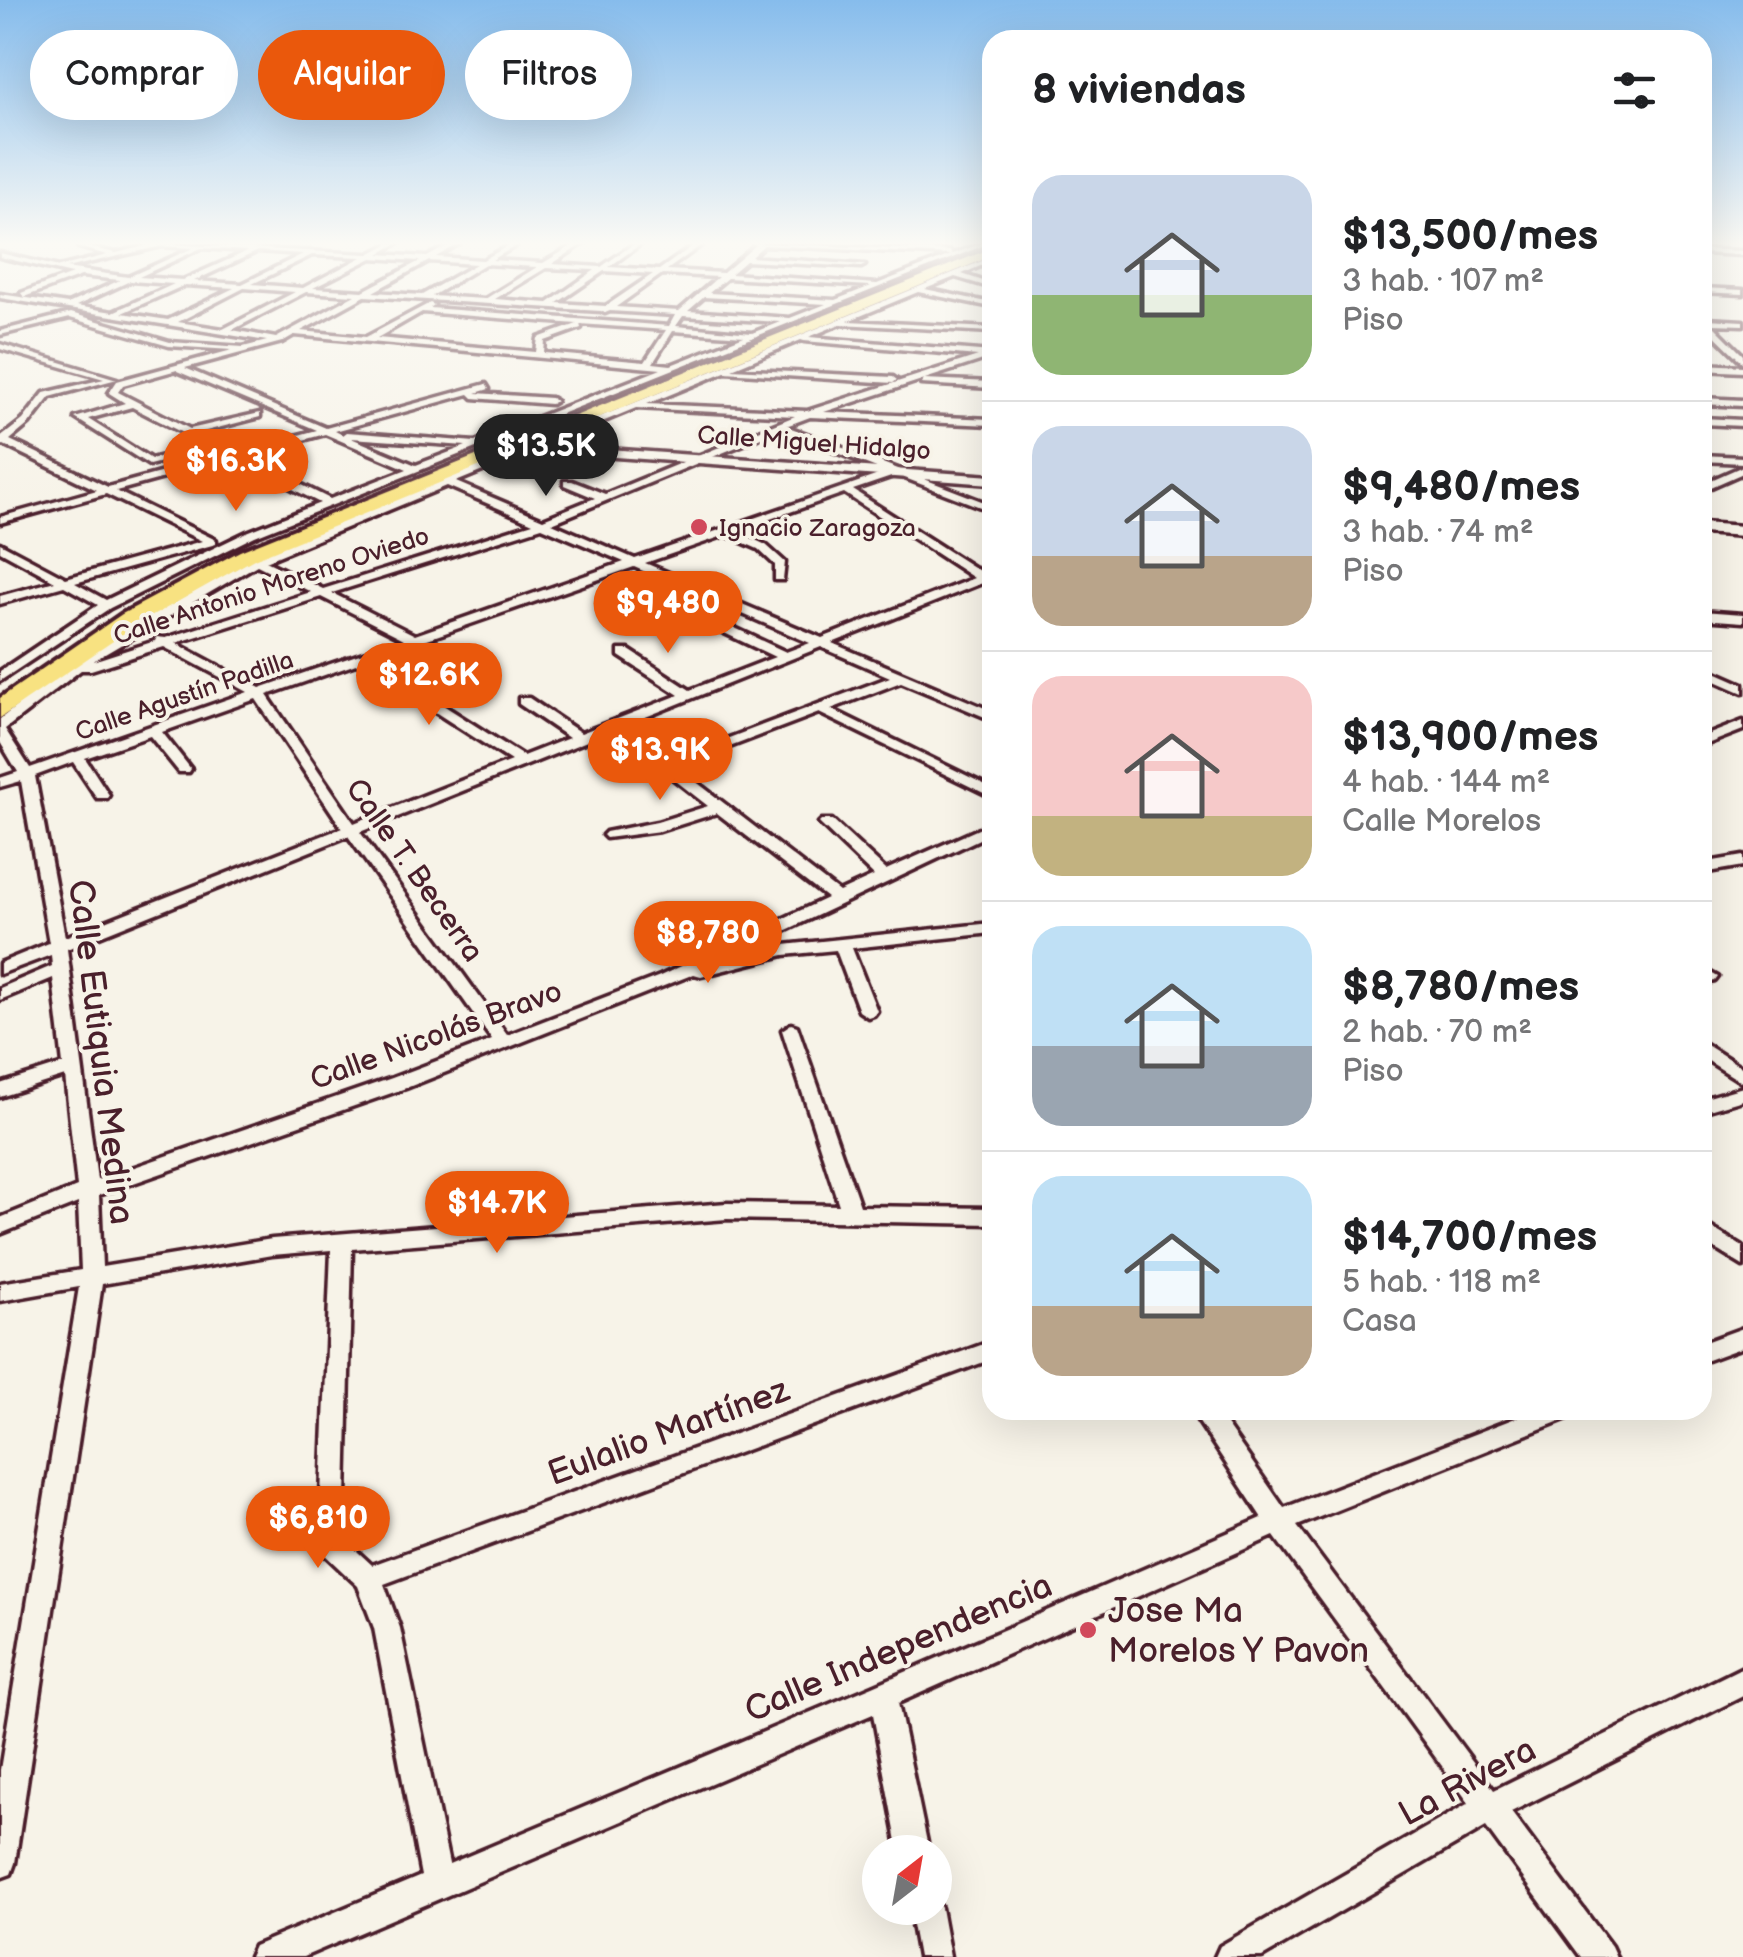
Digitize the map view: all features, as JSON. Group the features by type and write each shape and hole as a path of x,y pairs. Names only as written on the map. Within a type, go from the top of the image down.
{"highway":[{"path":"697,369 788,334"},
{"path":"4,700 252,558 431,476 489,444 606,405 788,334"},
{"path":"4,700 118,614 238,550 431,476 525,446 606,405"}],"street":[{"path":"141,334 169,344 252,349"},
{"path":"239,334 279,340"},
{"path":"212,542 2,442 26,422 46,395 180,368 292,334"},
{"path":"312,334 697,369 982,384"},
{"path":"370,339 378,334"},
{"path":"449,348 473,334"},
{"path":"540,354 541,340 556,334"},
{"path":"648,365 665,334"},
{"path":"606,405 697,369 755,334"},
{"path":"857,334 982,353"},
{"path":"1718,334 1743,360"},
{"path":"0,346 116,381"},
{"name":"Calle Antonio Moreno Oviedo","path":"70,672 543,523 810,413 982,357"},
{"path":"1712,367 1743,369"},
{"path":"180,368 826,641 982,711"},
{"path":"116,381 114,393 132,404 328,503"},
{"path":"0,520 486,387"},
{"path":"418,391 551,400"},
{"path":"1712,401 1743,403"},
{"path":"132,404 80,418 149,462 216,445"},
{"path":"606,405 982,422"},
{"path":"190,432 257,415"},
{"path":"1712,420 1743,422"},
{"path":"777,426 982,504"},
{"name":"Calle Miguel Hidalgo","path":"329,432 982,479"},
{"path":"1712,458 1743,460"},
{"path":"1712,483 1743,468"},
{"name":"Calle Agustín Padilla","path":"0,782 900,474"},
{"path":"0,677 101,602 186,562 328,503 431,476"},
{"path":"568,483 603,497"},
{"path":"846,490 982,576"},
{"path":"0,600 272,525"},
{"path":"1712,529 1743,531"},
{"path":"727,531 762,548 782,564 779,578"},
{"path":"0,546 101,602"},
{"path":"252,558 410,641 475,682 438,696"},
{"path":"0,994 59,957 353,830 982,583"},
{"path":"1712,616 1743,618"},
{"path":"0,729 135,622"},
{"name":"Calle T. Becerra","path":"135,622 259,693 504,1044"},
{"path":"720,626 786,657"},
{"path":"624,653 688,696"},
{"path":"361,658 522,762"},
{"path":"1712,675 1743,689"},
{"path":"667,766 904,676"},
{"path":"524,701 580,739"},
{"path":"817,707 982,788"},
{"path":"1712,738 1743,725"},
{"path":"614,726 835,897"},
{"name":"Calle Eutiquia Medina","path":"0,729 27,774 59,957 88,1191 92,1275 0,1863"},
{"path":"154,730 184,769"},
{"path":"76,757 102,795"},
{"path":"611,835 660,826 720,807"},
{"path":"827,823 883,876"},
{"name":"Calle Nicolás Bravo","path":"0,1226 88,1191 504,1044 666,980 835,897 982,831"},
{"path":"1712,866 1743,861"},
{"path":"666,980 784,950 982,929"},
{"path":"763,932 784,950"},
{"path":"842,943 868,1011"},
{"path":"0,969 59,957"},
{"path":"791,1030 852,1214"},
{"path":"1712,1055 1743,1078"},
{"path":"0,1091 73,1067"},
{"path":"1712,1103 1743,1093"},
{"path":"0,1292 272,1246 727,1211 982,1216"},
{"path":"1712,1237 1743,1258"},
{"path":"342,1242 332,1546 368,1578 387,1628 437,1882"},
{"path":"1712,1349 1743,1336"},
{"name":"Eulalio Martínez","path":"368,1578 982,1354"},
{"path":"1210,1420 1279,1522 1600,1957"},
{"name":"Calle Independencia","path":"264,1957 883,1696 1279,1522 1537,1420"},
{"name":"La Rivera","path":"1231,1957 1491,1807 1743,1681"},
{"path":"883,1696 911,1835"},
{"path":"927,1925 934,1957"}],"place":[{"name":"Ignacio Zaragoza","path":"699,527"},
{"name":"Jose Ma Morelos Y Pavon","path":"1088,1630"}]}
